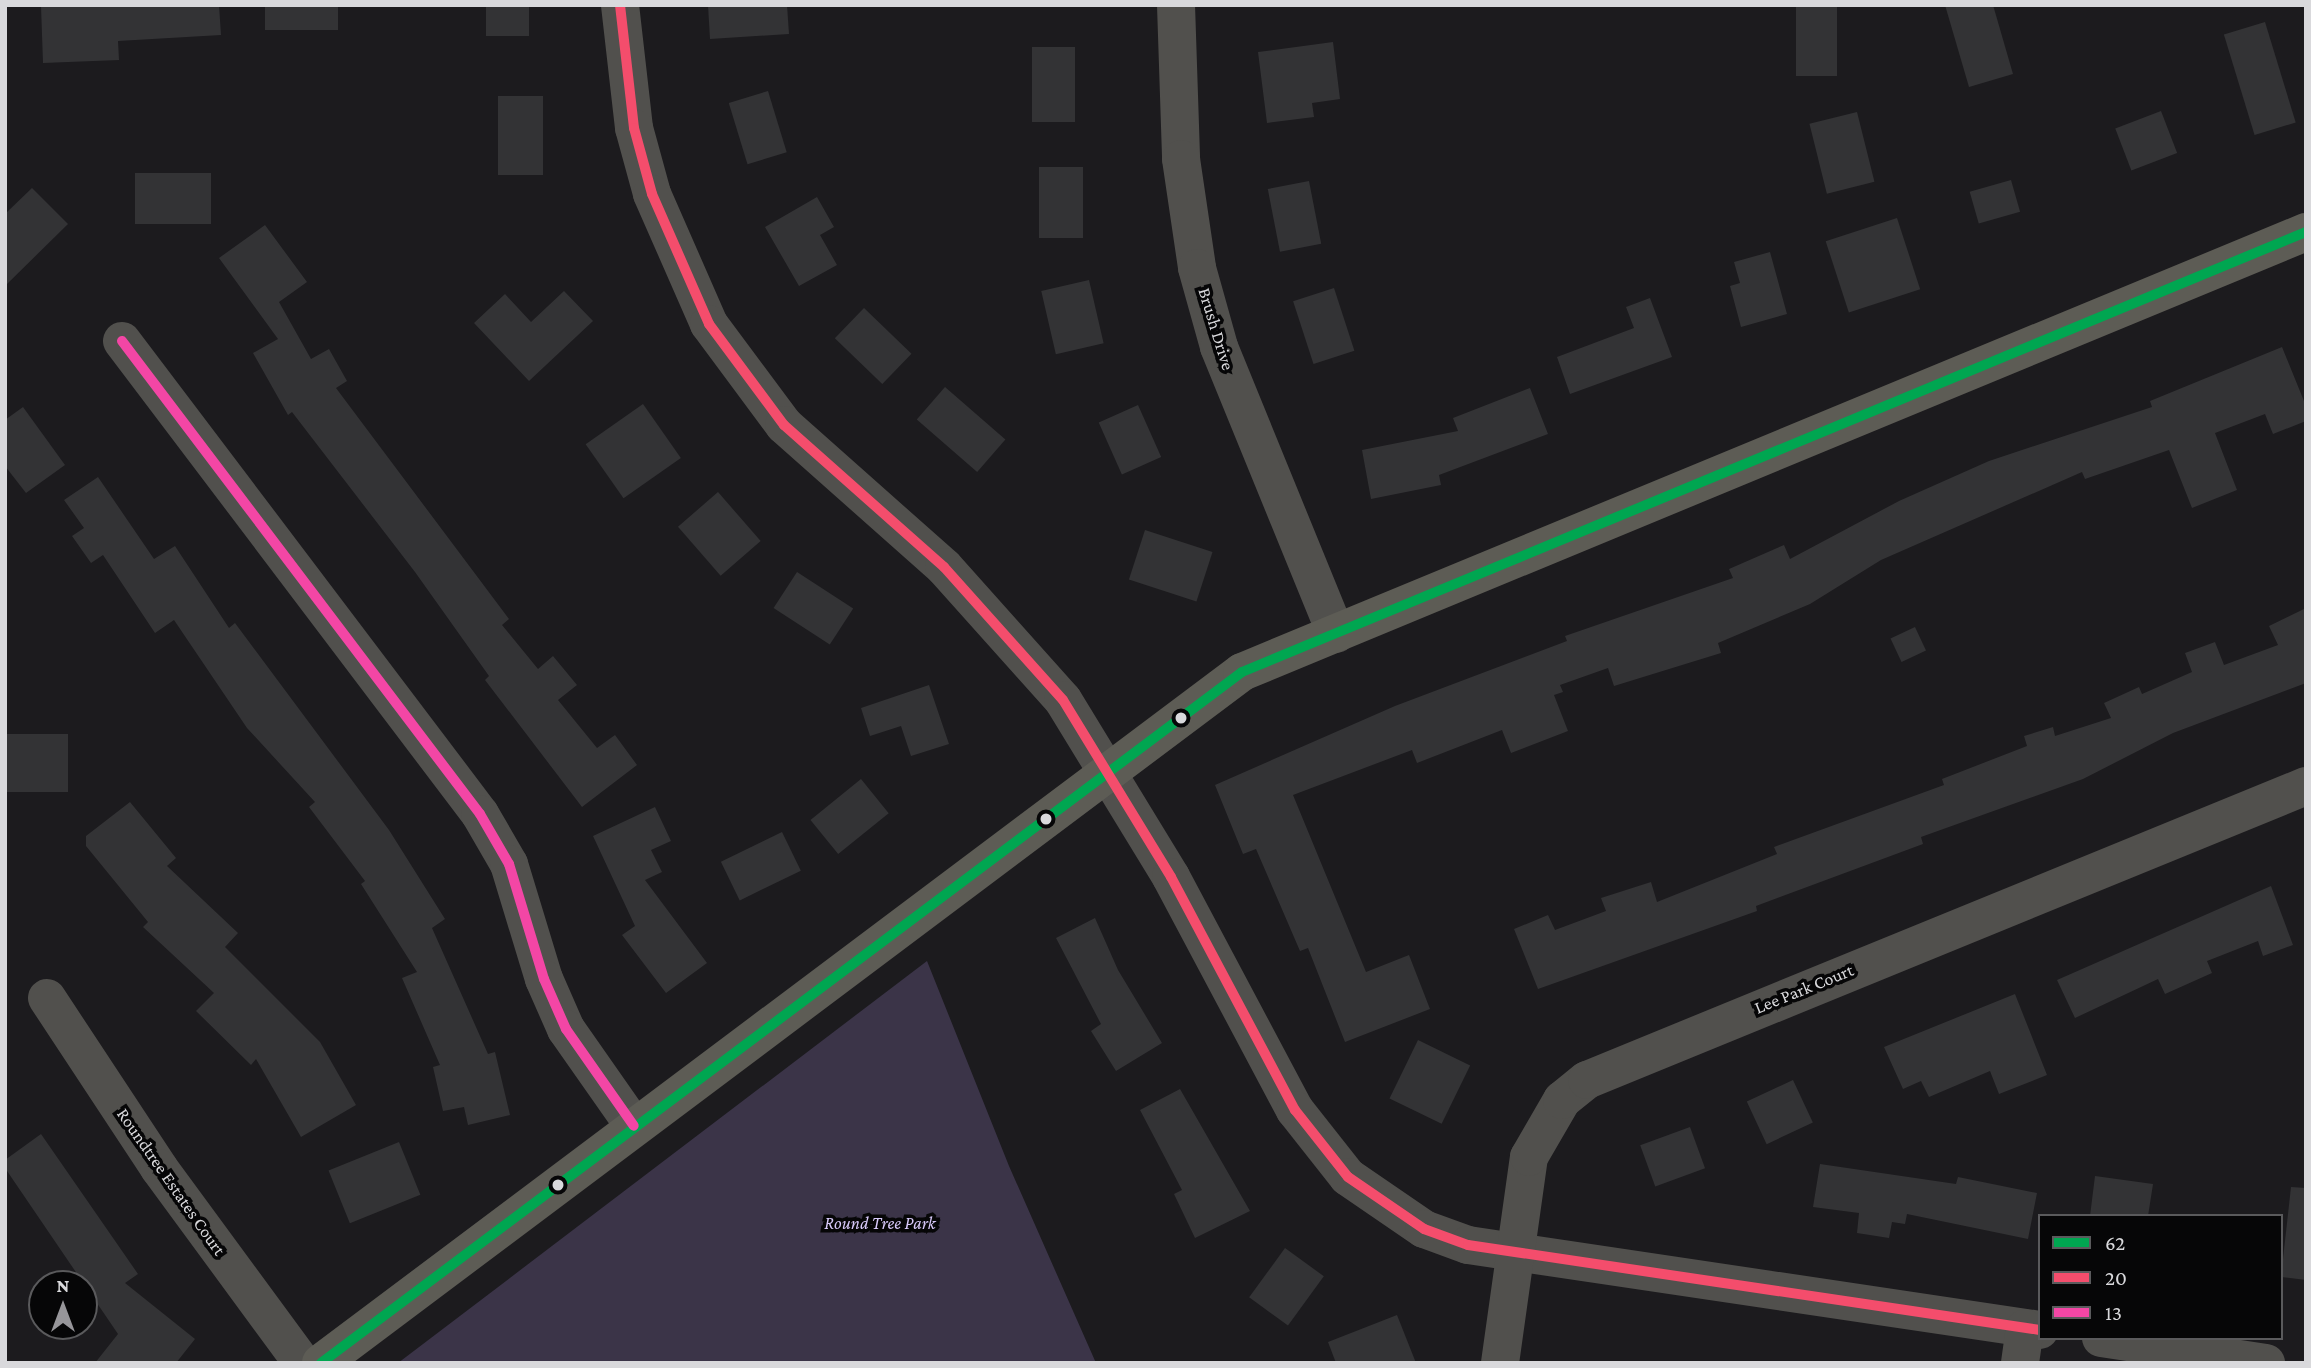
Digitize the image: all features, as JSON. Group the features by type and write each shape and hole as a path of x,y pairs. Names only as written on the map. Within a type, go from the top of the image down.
{"main road":[{"path":"321,1363 1108,768 1242,672 2306,232"}],"street":[{"path":"620,5 634,128 652,194 709,324 784,425 944,567 1008,633 1108,768 1315,1141 1348,1177 1424,1229 1515,1254 2029,1340"},
{"name":"Brush Drive","path":"1177,5 1181,159 1197,268 1219,347 1336,634"},
{"path":"122,341 480,814 517,884 544,979 566,1029 634,1126"},
{"name":"Lee Park Court","path":"1500,1363 1515,1254 1537,1138 1562,1100 1587,1080 2306,786"},
{"name":"Roundtree Estates Court","path":"47,998 159,1168 302,1363"},
{"path":"2114,1340 2266,1363"}],"green space":[{"name":"Round Tree Park","path":"927,961 1009,1166 1096,1363 398,1363"}],"building":[{"path":"219,5 221,35 118,41 119,60 43,63 41,6"},
{"path":"265,5 338,5 338,30 265,30"},
{"path":"486,5 529,5 529,36 486,36"},
{"path":"708,5 787,5 789,34 710,39"},
{"path":"1796,5 1837,5 1837,76 1796,76"},
{"path":"1945,5 1993,5 2013,74 1969,87"},
{"path":"2265,22 2296,122 2255,135 2224,35"},
{"path":"1333,42 1340,99 1312,103 1314,117 1267,123 1258,52"},
{"path":"1032,47 1075,47 1075,122 1032,122"},
{"path":"768,91 787,152 748,164 729,103"},
{"path":"498,96 543,96 543,175 498,175"},
{"path":"2161,111 2177,153 2131,171 2115,129"},
{"path":"1857,112 1874,182 1827,194 1809,124"},
{"path":"1039,167 1083,167 1083,238 1039,238"},
{"path":"135,173 211,173 211,224 135,224"},
{"path":"2011,180 2020,212 1979,224 1970,192"},
{"path":"1309,181 1321,244 1280,252 1268,189"},
{"path":"32,188 68,224 5,286 5,214"},
{"path":"817,197 834,227 820,235 837,265 799,286 765,227"},
{"path":"1897,218 1920,289 1849,313 1826,241"},
{"path":"265,225 307,282 279,302 311,359 329,349 347,381 336,388 509,619 502,625 538,669 553,656 577,685 558,700 597,748 615,735 637,765 582,807 485,680 489,676 415,572 292,412 288,415 253,353 278,339 219,258"},
{"path":"1770,252 1787,314 1741,327 1730,286 1740,283 1734,262"},
{"path":"1089,280 1104,343 1056,354 1041,291"},
{"path":"1334,288 1354,351 1313,364 1293,301"},
{"path":"564,291 593,321 529,381 474,323 505,294 531,322"},
{"path":"1650,298 1672,357 1570,394 1557,357 1634,328 1626,307"},
{"path":"864,308 911,354 882,384 835,338"},
{"path":"2282,347 2306,406 2306,421 2273,434 2265,414 2215,433 2237,490 2192,508 2169,450 2085,479 2082,472 1881,560 1810,604 1718,643 1721,653 1614,686 1608,668 1560,685 1563,692 1554,695 1568,731 1511,753 1502,730 1417,763 1412,750 1293,795 1366,972 1409,955 1430,1009 1345,1042 1308,948 1300,951 1256,849 1243,854 1215,785 1395,706 1567,641 1565,636 1733,578 1729,569 1784,545 1790,559 1899,501 1989,461 2152,407 2150,401"},
{"path":"945,387 1005,439 977,472 917,419"},
{"path":"1530,388 1548,434 1439,475 1441,485 1371,499 1362,450 1458,431 1453,418"},
{"path":"643,404 681,458 624,498 586,444"},
{"path":"1138,405 1161,457 1122,475 1099,422"},
{"path":"23,407 65,465 26,493 5,466 5,420"},
{"path":"98,477 154,559 175,546 229,628 235,623 389,830 445,919 432,928 488,1054 495,1052 510,1115 468,1125 464,1107 443,1111 433,1067 440,1065 402,978 417,972 361,884 365,881 309,807 315,802 247,728 174,620 155,633 103,555 91,563 72,536 84,528 64,500"},
{"path":"718,492 761,541 721,576 678,527"},
{"path":"1145,530 1213,552 1196,601 1129,579"},
{"path":"797,572 853,608 830,645 774,608"},
{"path":"2306,608 2306,683 2173,733 2083,779 1921,837 1923,844 1756,906 1757,911 1538,989 1514,929 1548,915 1555,930 1606,911 1601,898 1651,882 1657,902 1777,854 1774,847 1944,785 1942,779 2027,746 2024,736 2053,727 2055,736 2111,718 2104,703 2139,687 2142,694 2192,672 2185,653 2215,642 2224,665 2278,645 2269,626"},
{"path":"1915,627 1926,651 1902,662 1891,638"},
{"path":"929,685 949,744 911,756 901,726 870,736 861,708"},
{"path":"5,734 68,734 68,792 5,792"},
{"path":"861,779 889,813 838,854 810,820"},
{"path":"130,802 176,858 167,866 238,933 225,947 320,1042 356,1105 301,1137 256,1059 251,1065 196,1011 214,993 143,927 148,922 86,846 86,836"},
{"path":"655,807 671,841 651,850 662,872 645,880 707,963 666,993 622,935 635,926 593,836"},
{"path":"782,832 801,871 740,900 721,862"},
{"path":"2271,886 2293,945 2263,956 2258,941 2207,961 2212,973 2165,994 2158,979 2075,1018 2057,980"},
{"path":"1095,918 1118,970 1162,1043 1116,1071 1091,1031 1101,1024 1056,938"},
{"path":"2015,994 2047,1075 1999,1094 1990,1071 1929,1097 1921,1081 1903,1089 1884,1047"},
{"path":"1418,1040 1470,1065 1442,1124 1390,1098"},
{"path":"1793,1080 1813,1123 1767,1144 1747,1102"},
{"path":"1180,1089 1250,1211 1195,1238 1174,1194 1182,1190 1140,1110"},
{"path":"1690,1127 1705,1168 1655,1186 1640,1145"},
{"path":"41,1134 138,1274 125,1283 195,1339 176,1363 95,1363 118,1334 98,1305 98,1270 74,1270 5,1168 5,1160"},
{"path":"399,1142 420,1195 350,1223 329,1170"},
{"path":"1820,1164 1956,1184 1958,1177 2037,1193 2028,1239 1907,1214 1905,1224 1892,1222 1889,1238 1857,1233 1859,1213 1813,1207"},
{"path":"2095,1176 2153,1184 2148,1214 2090,1214"},
{"path":"2291,1187 2306,1188 2306,1280 2283,1277"},
{"path":"1285,1248 1324,1276 1288,1326 1249,1297"},
{"path":"1397,1315 1416,1363 1336,1363 1328,1342"}],"transit line":[{"name":"20","path":"620,5 634,128 652,194 709,324 784,425 944,567 1063,700 1171,877 1295,1110 1348,1177 1424,1229 1468,1245 2038,1330"},
{"name":"62","path":"321,1363 1242,672 2306,232"},
{"name":"13","path":"122,341 480,814 509,864 544,979 566,1029 634,1126"}]}
